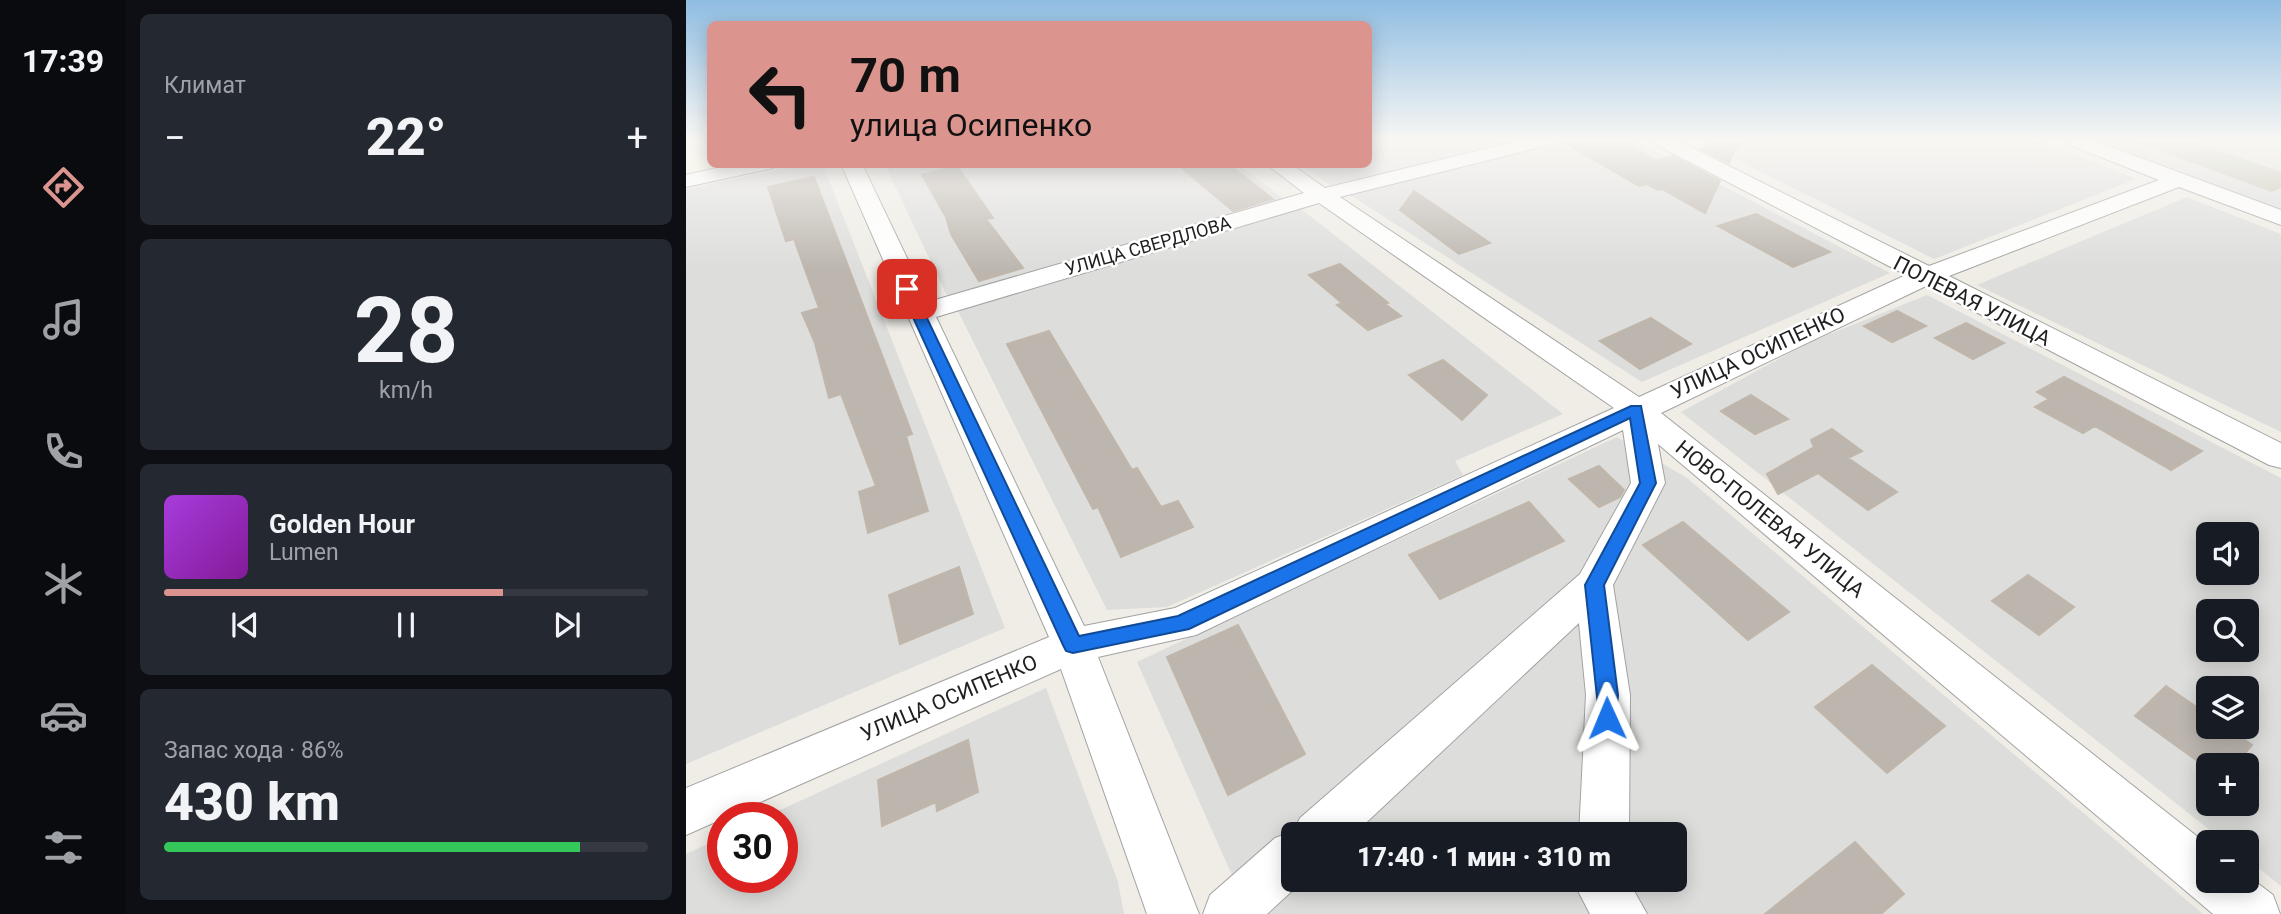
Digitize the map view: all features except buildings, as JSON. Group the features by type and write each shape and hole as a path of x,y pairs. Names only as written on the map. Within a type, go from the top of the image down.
{"street":[{"path":"860,184 1073,645 1173,914"},
{"name":"НОВО-ПОЛЕВАЯ УЛИЦА","path":"1305,184 1636,409 2196,868"},
{"name":"УЛИЦА СВЕРДЛОВА","path":"918,314 1368,184"},
{"name":"ПОЛЕВАЯ УЛИЦА","path":"1746,184 2281,457"},
{"name":"УЛИЦА ОСИПЕНКО","path":"686,812 1073,645 1182,623 1924,277 2168,184"},
{"path":"2188,184 2281,218"},
{"path":"2247,205 2281,195"},
{"path":"1331,822 1594,585 1648,483 1636,409"},
{"path":"1594,585 1608,695 1604,822"},
{"path":"1229,914 1281,867"},
{"path":"1606,892 1621,914"},
{"name":"НОВО-ПОЛЕВАЯ УЛИЦА","path":"2228,893 2254,914"}],"shaded area":[{"path":"712,184 830,184 1005,628 686,764 686,189"},
{"path":"894,184 1264,184 1285,200 948,298"},
{"path":"1396,184 1718,184 1890,273 1642,382 1350,195"},
{"path":"1785,184 2124,184 1934,259"},
{"path":"2214,184 2281,184 2281,209"},
{"path":"2249,184 2281,184 2281,188 2272,192"},
{"path":"2187,197 2281,234 2281,432 1977,285"},
{"path":"1301,209 1563,414 1455,461 1463,475 1167,607 1107,610 958,311"},
{"path":"1927,295 2281,478 2281,886 2259,869 2259,830 2210,830 1681,412 1810,342"},
{"path":"1617,437 1687,478 2203,914 1241,914 1236,884 1137,662"},
{"path":"1046,688 1118,882 1124,914 686,914 686,854 707,844 707,893 798,893 798,802"}],"route":[{"path":"907,289 1073,645 1182,623 1636,409 1648,483 1594,585 1608,695 1607,718"}]}
